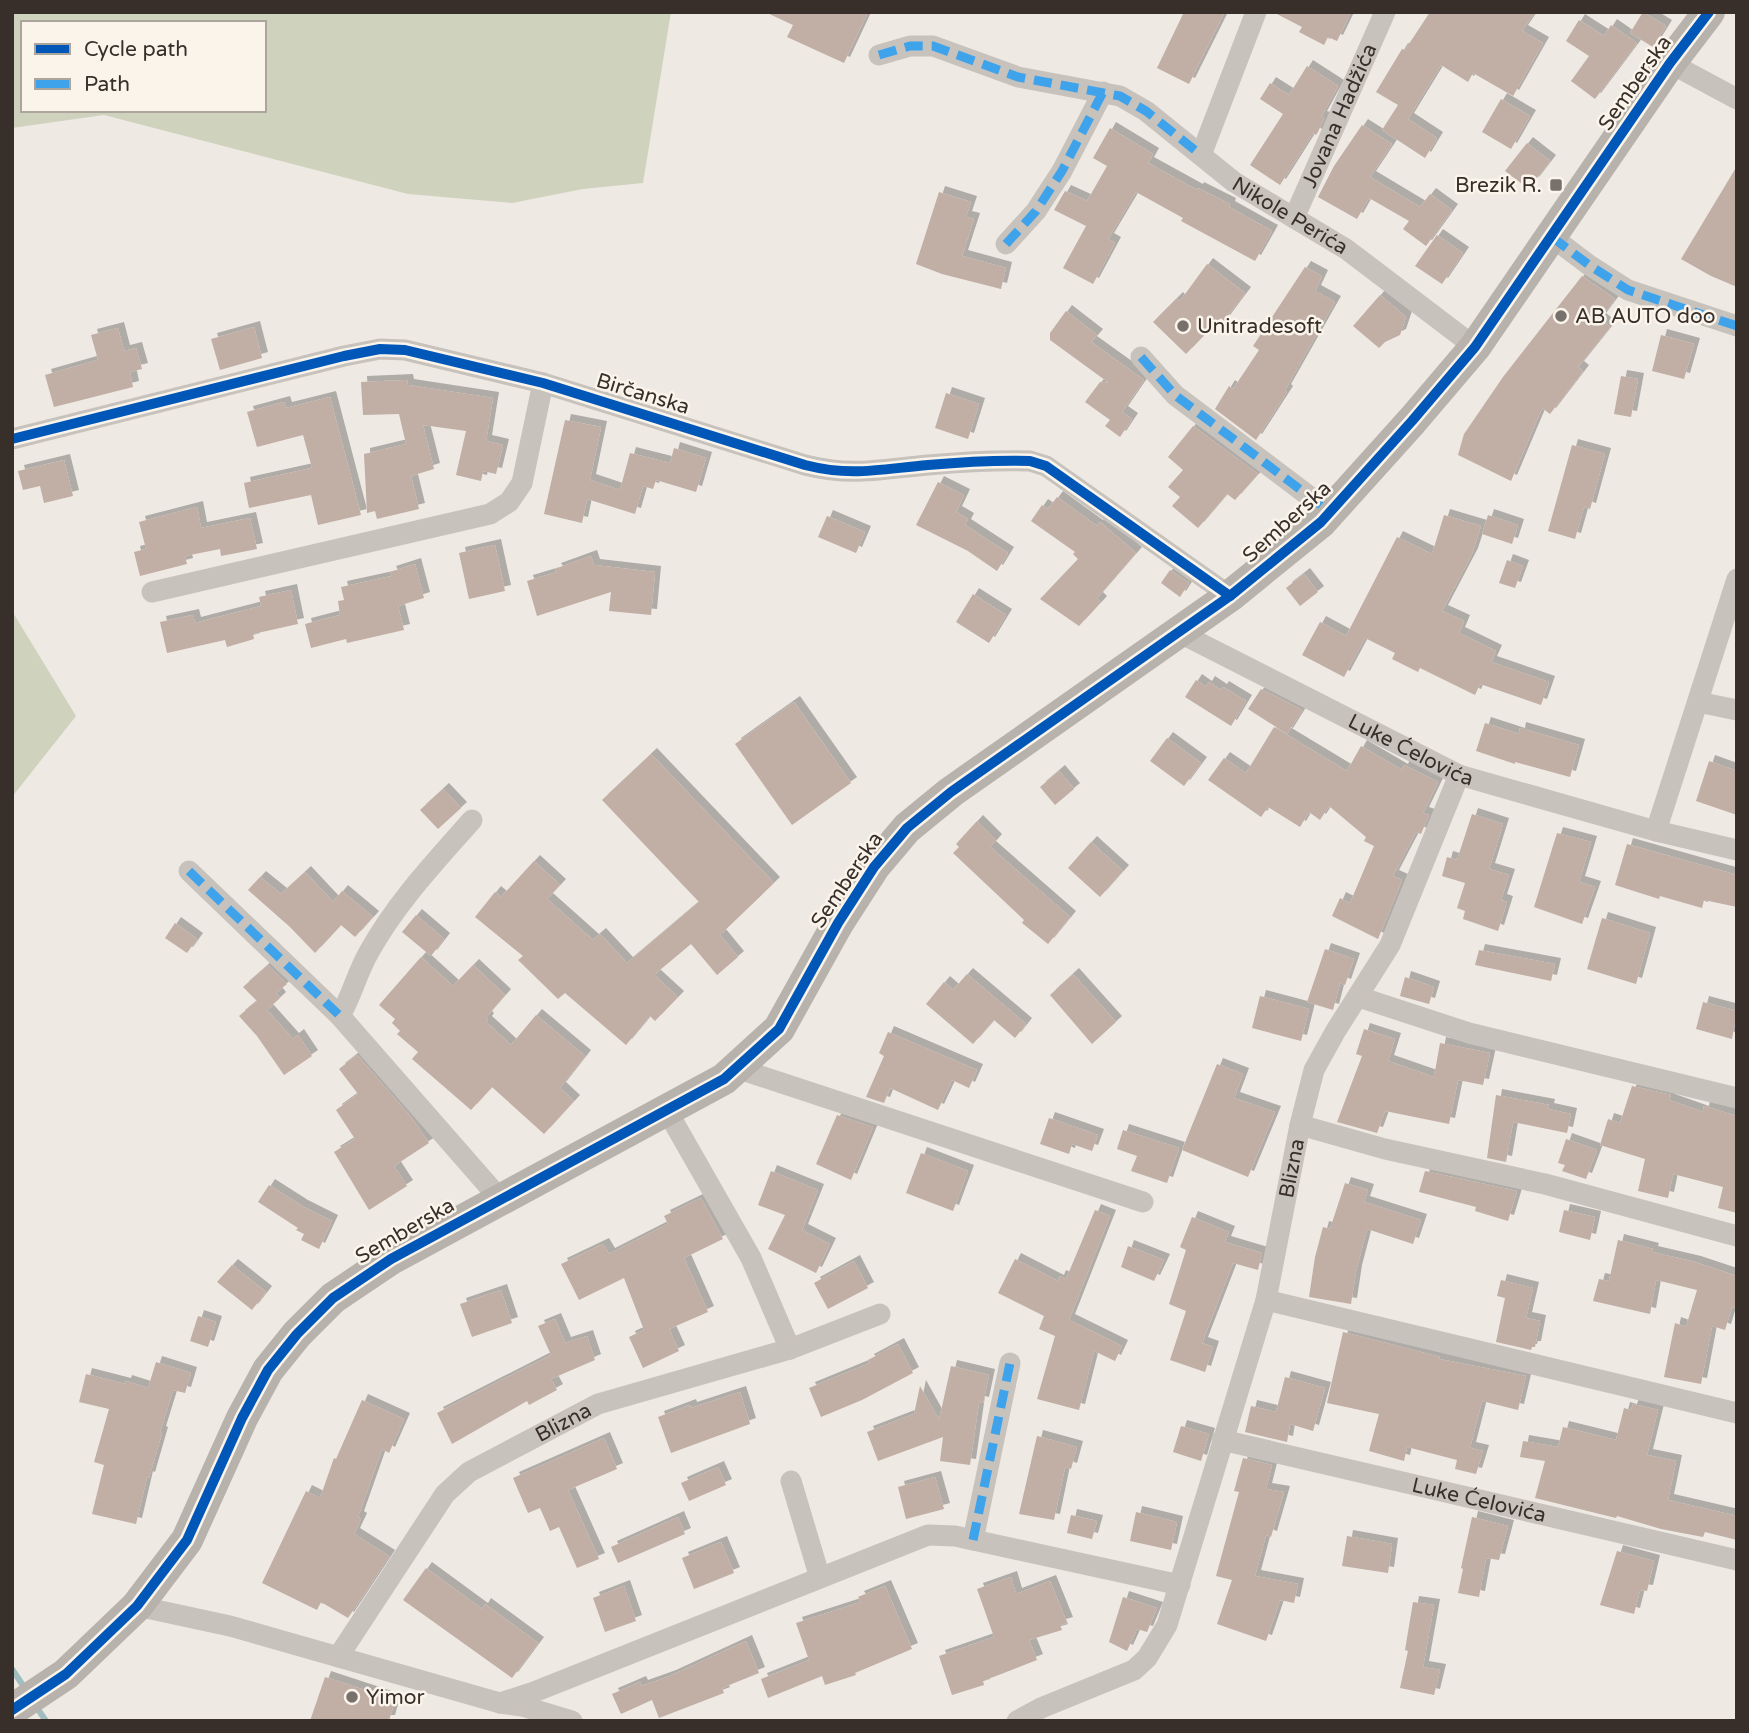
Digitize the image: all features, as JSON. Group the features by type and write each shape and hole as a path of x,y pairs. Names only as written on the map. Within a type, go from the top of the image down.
{"main road":[{"name":"Semberska","path":"12,1710 66,1674 137,1606 187,1540 242,1418 268,1370 297,1334 333,1298 391,1259 724,1079 779,1029 845,912 874,867 907,828 951,792 1230,596 1331,512 1475,346 1670,63 1709,12"}],"street":[{"path":"1201,155 1256,12"},
{"name":"Jovana Hadžića","path":"1294,218 1384,12"},
{"name":"Nikole Perića","path":"879,55 910,46 933,46 1018,77 1120,96 1146,111 1234,182 1346,249 1475,346"},
{"path":"1670,63 1737,99"},
{"path":"1006,244 1036,211 1056,181 1103,92"},
{"path":"1552,237 1629,290 1737,326"},
{"name":"Birčanska","path":"12,439 344,356 380,349 405,350 543,383 833,472 858,473 930,465 1030,460 1046,466 1230,596"},
{"name":"Semberska","path":"1142,357 1175,395 1331,512"},
{"path":"152,592 490,513 509,502 522,483 543,383"},
{"path":"1656,831 1737,579"},
{"name":"Luke Ćelovića","path":"1180,633 1459,775 1656,831 1737,850"},
{"path":"1698,702 1737,710"},
{"name":"Blizna","path":"1017,1721 1041,1708 1134,1670 1147,1658 1167,1625 1266,1300 1300,1125 1314,1069 1390,945 1459,775"},
{"path":"340,1016 351,997 368,953 413,885 472,820"},
{"path":"189,871 340,1016 500,1199"},
{"path":"1359,997 1469,1033 1737,1098"},
{"path":"736,1068 1143,1202"},
{"path":"666,1109 751,1258 790,1349"},
{"path":"1300,1125 1385,1149 1545,1184 1737,1236"},
{"path":"1266,1300 1737,1413"},
{"name":"Blizna","path":"338,1657 445,1494 470,1472 598,1404 790,1349 880,1314"},
{"path":"973,1539 1010,1363"},
{"name":"Luke Ćelovića","path":"1222,1440 1737,1560"},
{"path":"791,1481 820,1578"},
{"path":"500,1703 534,1692 929,1535 973,1539 1180,1585"},
{"path":"137,1606 230,1626 572,1721"}],"green space":[{"path":"12,12 671,12 643,183 583,189 512,203 408,194 104,115 12,128"},
{"path":"12,611 76,716 12,797"}],"building":[{"path":"765,12 868,12 844,63 787,37 793,25"},
{"path":"1184,12 1225,12 1189,84 1157,68"},
{"path":"1273,12 1351,12 1337,41 1328,37 1324,45 1299,32 1302,27"},
{"path":"1430,12 1535,12 1522,31 1543,43 1513,96 1473,73 1468,82 1441,65 1408,119 1437,138 1425,158 1382,130 1398,105 1376,92 1402,49 1405,50"},
{"path":"1643,12 1666,26 1653,47 1630,33"},
{"path":"1579,20 1604,36 1611,25 1637,43 1595,99 1571,81 1589,56 1566,41"},
{"path":"1307,66 1338,86 1321,117 1324,118 1318,132 1316,135 1313,133 1280,185 1250,165 1283,114 1260,99 1270,83 1289,95"},
{"path":"1501,99 1530,116 1511,149 1482,132"},
{"path":"1362,125 1392,144 1370,177 1420,207 1430,194 1452,210 1426,246 1403,229 1409,221 1369,198 1357,219 1318,197 1334,166"},
{"path":"1110,128 1153,154 1148,163 1197,190 1198,188 1230,204 1229,207 1272,231 1255,261 1181,221 1183,218 1136,192 1108,239 1115,243 1093,284 1063,268 1086,226 1054,210 1065,191 1087,201 1107,166 1093,158"},
{"path":"1527,143 1550,161 1533,183 1527,179 1522,184 1505,171"},
{"path":"1737,166 1737,287 1681,259"},
{"path":"939,192 971,202 966,217 974,219 962,256 1006,268 1001,289 942,274 916,264"},
{"path":"1437,235 1463,253 1442,284 1415,266"},
{"path":"1207,264 1245,293 1224,321 1221,318 1186,354 1153,322 1177,298 1180,301"},
{"path":"1305,267 1322,276 1315,291 1335,302 1285,390 1287,392 1256,440 1215,409 1229,386 1233,389 1259,350 1253,346"},
{"path":"1582,276 1615,299 1600,319 1610,327 1578,367 1583,371 1550,414 1542,408 1511,481 1458,455 1464,434 1503,377"},
{"path":"1380,295 1406,317 1400,335 1379,348 1353,326"},
{"path":"1066,311 1097,335 1091,342 1144,380 1122,412 1132,419 1120,437 1105,426 1110,420 1085,402 1100,382 1109,383 1050,340 1050,333"},
{"path":"254,327 262,358 220,370 211,339"},
{"path":"118,328 124,351 136,348 142,369 130,372 133,387 54,407 45,375 98,360 91,335"},
{"path":"1661,335 1694,344 1684,379 1652,371"},
{"path":"1621,376 1638,379 1631,417 1614,414"},
{"path":"407,380 408,385 493,398 486,441 503,445 496,474 483,471 481,481 456,475 466,431 423,425 434,469 411,476 419,509 377,519 375,511 367,513 364,454 406,444 399,414 363,415 361,382"},
{"path":"946,393 979,404 968,439 935,428"},
{"path":"330,397 361,515 318,525 311,495 249,508 244,483 312,468 303,435 257,447 247,412 284,402 286,408"},
{"path":"565,420 601,427 590,480 620,490 630,453 670,463 674,448 706,458 696,492 656,480 653,489 643,486 635,514 587,499 582,523 544,514"},
{"path":"1193,426 1258,474 1235,500 1227,494 1198,528 1172,506 1180,497 1168,487 1183,470 1168,457"},
{"path":"1572,445 1605,454 1590,509 1584,507 1575,539 1548,531"},
{"path":"64,460 73,496 44,503 40,486 23,490 18,471"},
{"path":"938,482 964,495 956,512 968,519 965,525 1008,553 997,571 968,551 916,525"},
{"path":"1057,497 1097,526 1100,522 1136,553 1097,598 1101,602 1079,626 1040,599 1078,559 1073,554 1075,552 1031,521 1042,505 1048,509"},
{"path":"197,507 201,528 250,518 257,549 221,556 220,549 185,556 187,564 140,576 134,552 146,549 139,522"},
{"path":"1444,515 1481,526 1472,554 1442,611 1464,621 1459,633 1496,651 1491,662 1549,682 1541,705 1480,684 1475,695 1420,668 1418,672 1392,659 1395,653 1365,638 1344,677 1302,655 1320,622 1346,636 1397,537 1432,554"},
{"path":"1488,515 1518,525 1512,544 1482,534"},
{"path":"827,516 865,532 856,553 818,537"},
{"path":"495,545 505,591 469,599 459,553"},
{"path":"591,556 594,565 655,572 651,615 609,611 611,592 537,616 527,581 557,572 555,569"},
{"path":"1507,560 1523,566 1515,588 1499,583"},
{"path":"415,564 424,598 398,606 404,630 347,643 346,639 311,648 305,624 340,615 338,601 344,600 341,587 392,576 390,572"},
{"path":"1170,570 1189,583 1180,597 1161,583"},
{"path":"1304,574 1318,592 1300,606 1286,588"},
{"path":"291,590 298,624 253,634 254,639 227,647 225,640 167,653 160,622 193,615 195,623 261,606 259,597"},
{"path":"973,594 1006,615 989,643 956,622"},
{"path":"1196,680 1206,687 1209,682 1221,690 1223,687 1246,701 1231,726 1185,697"},
{"path":"1261,689 1302,710 1287,734 1248,709"},
{"path":"794,702 851,783 792,825 735,744"},
{"path":"1485,723 1519,734 1520,728 1579,745 1570,777 1515,764 1476,751"},
{"path":"1274,727 1347,771 1361,746 1402,770 1404,765 1438,782 1423,813 1429,815 1421,834 1416,832 1393,876 1402,880 1378,939 1332,916 1340,898 1350,903 1374,846 1364,841 1366,837 1329,806 1320,820 1309,812 1300,827 1268,807 1261,817 1208,780 1224,758 1246,773"},
{"path":"1167,738 1201,763 1184,786 1150,761"},
{"path":"651,754 774,883 720,935 738,957 717,975 691,944 654,975 678,997 655,1021 650,1016 626,1045 565,993 558,999 518,960 523,956 475,917 495,892 501,897 534,861 560,885 547,899 593,940 600,934 627,963 699,902 602,800"},
{"path":"1709,761 1737,771 1737,815 1696,801"},
{"path":"1059,771 1074,789 1055,805 1040,787"},
{"path":"443,789 461,808 438,829 420,810"},
{"path":"1472,814 1503,824 1489,869 1509,875 1501,900 1507,902 1498,931 1463,919 1465,911 1457,908 1465,883 1442,876 1447,857 1457,860"},
{"path":"977,821 996,840 990,847 1070,917 1048,944 1022,923 1024,920 953,853 959,847 956,844"},
{"path":"1557,833 1591,842 1579,882 1595,887 1582,924 1534,907"},
{"path":"1091,842 1123,871 1100,897 1068,868"},
{"path":"1627,844 1737,875 1737,907 1704,900 1702,908 1660,896 1659,899 1615,885"},
{"path":"305,872 333,902 342,891 373,917 355,937 341,925 315,953 248,890 260,877 281,894"},
{"path":"416,915 444,939 431,956 402,932"},
{"path":"1602,918 1650,933 1636,984 1587,969"},
{"path":"175,923 197,939 187,953 165,938"},
{"path":"1325,949 1354,959 1345,985 1340,983 1333,1010 1307,1002"},
{"path":"1479,950 1555,964 1551,981 1475,965"},
{"path":"421,957 453,986 473,965 505,995 486,1017 486,1022 511,1045 536,1015 585,1056 560,1088 574,1101 544,1134 492,1087 471,1110 412,1059 418,1052 397,1034 400,1031 392,1023 395,1019 379,1005"},
{"path":"268,965 287,984 276,993 280,998 267,1010 293,1039 298,1035 312,1056 284,1075 257,1036 239,1016 257,1001 243,987"},
{"path":"967,974 1026,1024 1015,1038 994,1020 973,1044 926,1004 944,982 953,990"},
{"path":"1073,974 1116,1022 1092,1044 1050,995"},
{"path":"1405,977 1434,987 1429,1004 1400,996"},
{"path":"1260,996 1309,1009 1301,1041 1252,1028"},
{"path":"1703,1002 1737,1011 1732,1039 1696,1029"},
{"path":"1364,1029 1395,1039 1388,1061 1434,1077 1440,1043 1490,1053 1483,1085 1458,1080 1449,1124 1385,1111 1377,1133 1337,1122 1362,1056 1356,1054"},
{"path":"888,1032 977,1070 969,1088 952,1080 938,1110 890,1088 884,1103 866,1097 884,1056 879,1053"},
{"path":"357,1055 411,1117 429,1143 394,1166 407,1186 369,1210 334,1152 355,1139 336,1110 358,1094 339,1069"},
{"path":"1217,1064 1243,1074 1234,1098 1275,1112 1248,1177 1182,1150"},
{"path":"1632,1086 1671,1095 1669,1100 1703,1112 1704,1106 1737,1116 1737,1213 1718,1208 1723,1187 1673,1174 1668,1198 1638,1191 1645,1159 1600,1145 1608,1119 1620,1123"},
{"path":"1496,1095 1549,1105 1548,1109 1571,1114 1567,1133 1513,1122 1506,1162 1487,1158"},
{"path":"837,1115 873,1127 851,1180 816,1164"},
{"path":"1049,1118 1098,1135 1092,1151 1072,1144 1069,1154 1040,1144"},
{"path":"1123,1130 1179,1148 1167,1183 1131,1171 1137,1156 1117,1149"},
{"path":"1566,1139 1597,1150 1586,1179 1562,1171 1565,1165 1558,1163"},
{"path":"921,1153 968,1171 953,1211 906,1193"},
{"path":"771,1171 818,1190 802,1230 830,1244 816,1273 768,1249 785,1215 758,1205"},
{"path":"1425,1171 1517,1191 1508,1221 1475,1211 1476,1207 1419,1192"},
{"path":"1345,1183 1368,1190 1364,1202 1421,1220 1413,1244 1367,1229 1351,1304 1309,1297 1323,1227 1330,1229"},
{"path":"269,1185 332,1221 319,1249 301,1240 304,1234 296,1230 298,1228 258,1202"},
{"path":"701,1198 723,1239 684,1258 708,1312 669,1329 679,1351 643,1368 629,1337 644,1330 624,1278 579,1300 561,1264 603,1244 609,1254 668,1224 664,1216"},
{"path":"1095,1210 1110,1216 1069,1320 1122,1346 1115,1361 1094,1351 1079,1410 1037,1399 1055,1336 1039,1329 1044,1316 998,1293 1015,1259 1058,1281 1060,1276 1066,1279"},
{"path":"1564,1210 1595,1217 1590,1240 1559,1232"},
{"path":"1192,1217 1229,1232 1225,1242 1262,1253 1258,1270 1233,1263 1202,1343 1213,1347 1205,1372 1170,1360 1186,1311 1169,1304 1186,1250 1180,1247"},
{"path":"1618,1240 1737,1276 1737,1309 1732,1307 1725,1330 1712,1326 1701,1384 1664,1377 1675,1323 1686,1327 1697,1290 1656,1280 1650,1314 1593,1301 1599,1279 1609,1281"},
{"path":"1128,1246 1164,1260 1154,1281 1121,1267"},
{"path":"854,1261 868,1288 828,1309 814,1283"},
{"path":"232,1265 266,1292 252,1310 217,1282"},
{"path":"1501,1280 1533,1288 1526,1318 1540,1321 1535,1347 1531,1350 1496,1342 1505,1298 1497,1296"},
{"path":"501,1290 512,1323 472,1337 460,1304"},
{"path":"198,1316 216,1322 208,1347 190,1341"},
{"path":"555,1319 565,1343 587,1336 595,1360 551,1379 557,1390 529,1405 527,1401 452,1444 437,1413 551,1355 538,1326"},
{"path":"1343,1332 1440,1357 1439,1359 1526,1376 1518,1410 1482,1401 1470,1448 1483,1451 1476,1474 1455,1469 1457,1460 1407,1447 1404,1461 1369,1451 1379,1414 1327,1403"},
{"path":"898,1344 913,1373 862,1400 821,1417 809,1388 870,1363 868,1360"},
{"path":"156,1362 191,1373 185,1393 173,1390 136,1524 92,1514 104,1465 94,1462 109,1409 79,1402 86,1374 148,1388"},
{"path":"951,1366 989,1375 983,1403 979,1402 970,1465 940,1461 943,1437 878,1461 867,1432 914,1414 920,1386 939,1420"},
{"path":"1285,1377 1325,1388 1313,1431 1290,1424 1287,1442 1245,1432 1251,1406 1276,1412"},
{"path":"740,1392 750,1424 671,1453 658,1417 690,1405 691,1408"},
{"path":"362,1400 404,1419 389,1453 382,1449 354,1534 389,1556 348,1618 321,1602 317,1610 262,1583 306,1491 320,1498 334,1458 336,1459"},
{"path":"1633,1404 1658,1410 1647,1455 1676,1461 1668,1500 1737,1516 1737,1540 1705,1532 1703,1537 1661,1529 1617,1516 1616,1518 1535,1498 1545,1461 1520,1457 1523,1441 1558,1447 1563,1427 1616,1440 1624,1408 1631,1410"},
{"path":"1181,1426 1209,1434 1201,1461 1173,1452"},
{"path":"1037,1436 1077,1447 1071,1469 1065,1467 1054,1520 1019,1514"},
{"path":"604,1438 617,1469 568,1490 599,1559 577,1568 559,1527 550,1531 540,1508 528,1513 513,1478"},
{"path":"1243,1458 1272,1465 1266,1489 1284,1492 1271,1537 1266,1535 1255,1576 1298,1584 1294,1603 1280,1600 1266,1641 1217,1624 1232,1580 1216,1576 1239,1492 1234,1491"},
{"path":"718,1467 726,1485 689,1501 681,1483"},
{"path":"935,1477 944,1509 906,1519 898,1487"},
{"path":"1136,1512 1177,1522 1171,1550 1130,1541"},
{"path":"1071,1515 1097,1521 1092,1539 1067,1533"},
{"path":"678,1517 685,1534 618,1563 611,1547"},
{"path":"1472,1517 1508,1526 1499,1560 1486,1558 1479,1597 1458,1593"},
{"path":"1347,1536 1392,1544 1388,1573 1342,1566"},
{"path":"721,1542 734,1573 694,1589 682,1558"},
{"path":"1617,1551 1654,1561 1647,1591 1640,1590 1634,1614 1600,1605"},
{"path":"426,1568 482,1609 485,1604 538,1643 512,1678 403,1600"},
{"path":"1011,1577 1016,1594 1050,1581 1067,1623 1060,1625 1062,1630 1029,1640 1037,1660 983,1681 984,1685 952,1695 939,1656 994,1637 977,1589"},
{"path":"624,1586 636,1621 605,1632 593,1598"},
{"path":"885,1586 912,1649 855,1673 856,1675 825,1685 822,1676 768,1698 761,1679 809,1660 796,1623 861,1602 858,1597"},
{"path":"1123,1597 1157,1608 1147,1632 1137,1629 1127,1651 1109,1642"},
{"path":"1413,1602 1434,1605 1423,1667 1440,1670 1434,1695 1400,1688 1408,1651 1405,1650"},
{"path":"746,1641 759,1673 722,1688 724,1693 659,1718 652,1700 621,1714 612,1694 640,1682 642,1686 670,1676"},
{"name":"Yimor","path":"325,1677 395,1700 389,1721 310,1721"}],"waterway":[{"name":"Blizna","path":"12,1669 26,1690"},
{"name":"Blizna","path":"35,1705 46,1721"}],"marked path":[{"path":"879,55 910,46 933,46 1018,77 1120,96 1146,111 1201,155"},
{"path":"1006,244 1036,211 1062,171 1103,92"},
{"path":"1552,237 1628,290 1737,326"},
{"path":"1141,357 1175,395 1330,512"},
{"path":"189,871 340,1016"},
{"path":"973,1540 1010,1363"}],"cycle path":[{"path":"12,1710 66,1674 137,1606 187,1540 242,1418 268,1370 297,1334 333,1298 391,1259 724,1079 779,1029 838,923 874,867 907,828 951,792 1230,596 1321,522 1475,347 1670,63 1709,12"},
{"path":"12,439 344,356 380,349 405,350 543,383 822,469 866,471 967,462 1030,461 1046,466 1230,596"}],"place":[{"name":"Brezik R.","path":"1556,185"},
{"name":"AB AUTO doo","path":"1561,316"},
{"name":"Unitradesoft","path":"1183,326"},
{"name":"Yimor","path":"352,1697"}]}
